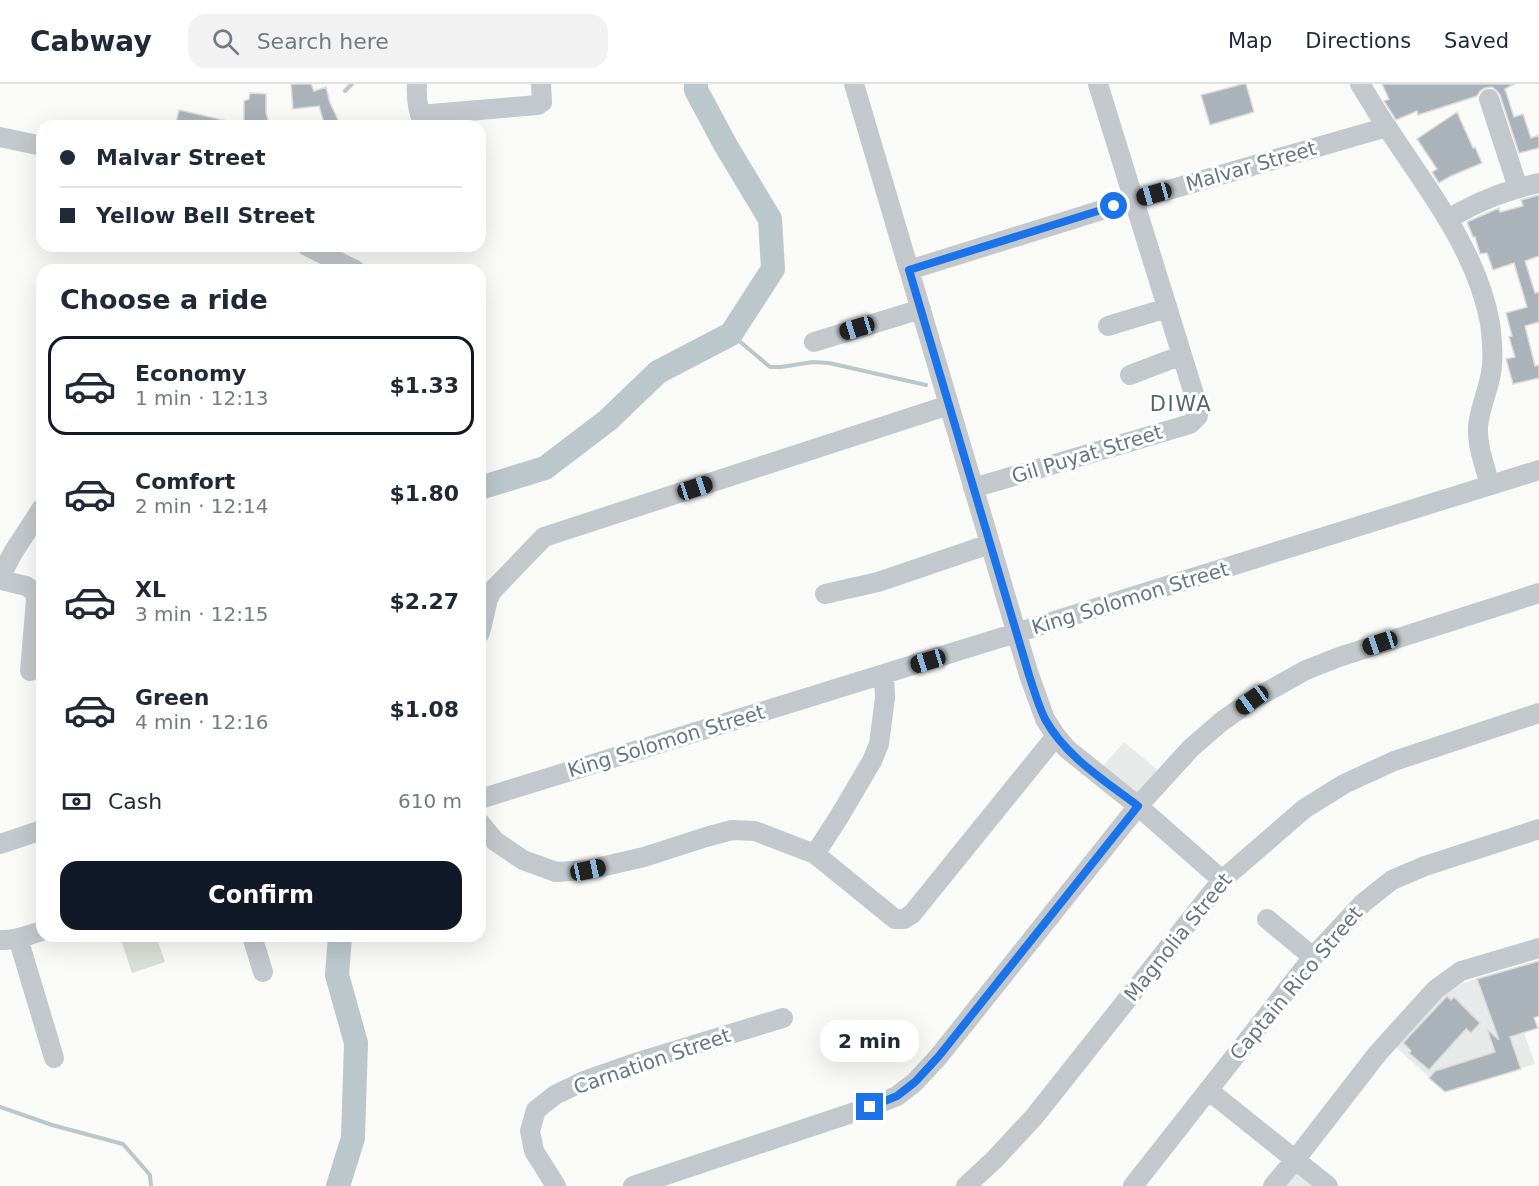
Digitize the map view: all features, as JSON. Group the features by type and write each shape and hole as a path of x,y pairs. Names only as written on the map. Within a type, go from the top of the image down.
{"street":[{"path":"417,84 422,120 538,105 542,102 542,84"},
{"path":"854,84 1016,633 1045,719 1067,748 1138,806 1222,880"},
{"path":"1098,84 1182,355 1130,375"},
{"path":"1360,84 1448,219 1477,277 1490,323 1492,348 1491,372 1478,426 1490,485"},
{"path":"1489,99 1518,188"},
{"name":"Malvar Street","path":"909,270 1134,200 1387,127"},
{"path":"0,137 36,145"},
{"path":"1448,219 1475,204 1539,183"},
{"path":"319,252 343,264"},
{"path":"1108,326 1167,308"},
{"path":"814,342 921,309"},
{"name":"Gil Puyat Street","path":"973,488 1190,423 1198,416 1198,407 1182,355"},
{"path":"486,608 492,591 544,537 949,405"},
{"name":"King Solomon Street","path":"486,797 1539,470"},
{"path":"36,517 0,577 2,580 26,586 35,592 36,599"},
{"path":"825,594 878,582 990,544"},
{"path":"633,1186 897,1096 915,1082 939,1056 1138,806 1191,748 1221,722 1252,700 1306,670 1339,657 1539,592"},
{"path":"30,670 36,653"},
{"path":"815,854 872,761 879,744 885,698 884,674"},
{"name":"Magnolia Street","path":"966,1186 1034,1117 1222,880 1304,809 1344,784 1394,761 1539,713"},
{"path":"486,830 495,841 523,860 556,872 588,870 644,857 732,830 754,831 815,854 895,919 904,919 912,914 1056,736"},
{"name":"Captain Rico Street","path":"1133,1186 1313,957 1363,903 1392,880 1425,866 1539,829"},
{"path":"0,844 36,833"},
{"path":"1267,919 1313,957"},
{"path":"36,932 9,939 54,1058"},
{"path":"254,942 263,972"},
{"path":"1273,1186 1378,1053 1436,989 1461,971 1539,948"},
{"name":"Carnation Street","path":"556,1186 534,1151 530,1131 536,1110 555,1095 584,1081 638,1062 783,1017"},
{"path":"1209,1089 1328,1186"}],"shaded area":[{"path":"1124,742 1161,773 1139,799 1102,767"},
{"path":"122,942 158,942 165,962 132,973"},
{"path":"1477,978 1494,1026 1506,1023 1510,1037 1524,1033 1535,1064 1445,1092 1396,1047 1442,992"},
{"path":"1292,1170 1311,1186 1278,1186"}],"building":[{"path":"291,84 311,84 314,91 326,87 338,120 323,120 319,106 293,109"},
{"path":"1246,84 1254,112 1210,125 1201,95"},
{"path":"1382,84 1514,84 1505,89 1514,117 1523,114 1531,138 1539,135 1539,148 1519,153 1500,95 1492,87 1480,91 1477,96 1418,115 1417,111 1396,120 1384,101 1389,99"},
{"path":"250,93 266,94 268,120 244,120 244,101 249,99"},
{"path":"179,110 223,120 176,120"},
{"path":"1457,112 1482,163 1439,183 1432,172 1437,169 1417,139"},
{"path":"1539,195 1539,256 1525,261 1535,293 1539,292 1539,322 1525,326 1535,366 1539,365 1539,378 1513,384 1506,359 1515,357 1509,337 1512,336 1506,313 1527,307 1514,263 1493,270 1487,253 1480,254 1467,222 1499,208 1500,212 1523,206 1521,200"},
{"path":"1539,961 1539,1016 1534,1018 1538,1028 1510,1037 1521,1069 1445,1092 1429,1078 1435,1071 1495,1052 1487,1029 1499,1040 1477,979"},
{"path":"1447,996 1451,1000 1454,997 1480,1023 1471,1033 1466,1029 1429,1070 1409,1053 1411,1051 1403,1043"}],"waterway":[{"path":"345,91 352,84"},
{"path":"486,486 545,468 608,420 658,372 731,334 773,269 770,219 726,146 696,90 696,84"},
{"path":"731,334 770,367 813,362 829,363 926,385"},
{"path":"338,1186 353,1138 356,1043 337,975 340,942"},
{"path":"0,1107 52,1125 123,1144 150,1175 151,1186"}],"district":[{"name":"DIWA","path":"1181,404"}],"route":[{"path":"870,1107 897,1096 915,1082 939,1056 1138,806 1067,748 1045,719 1029,675 909,270 1114,206"}]}
